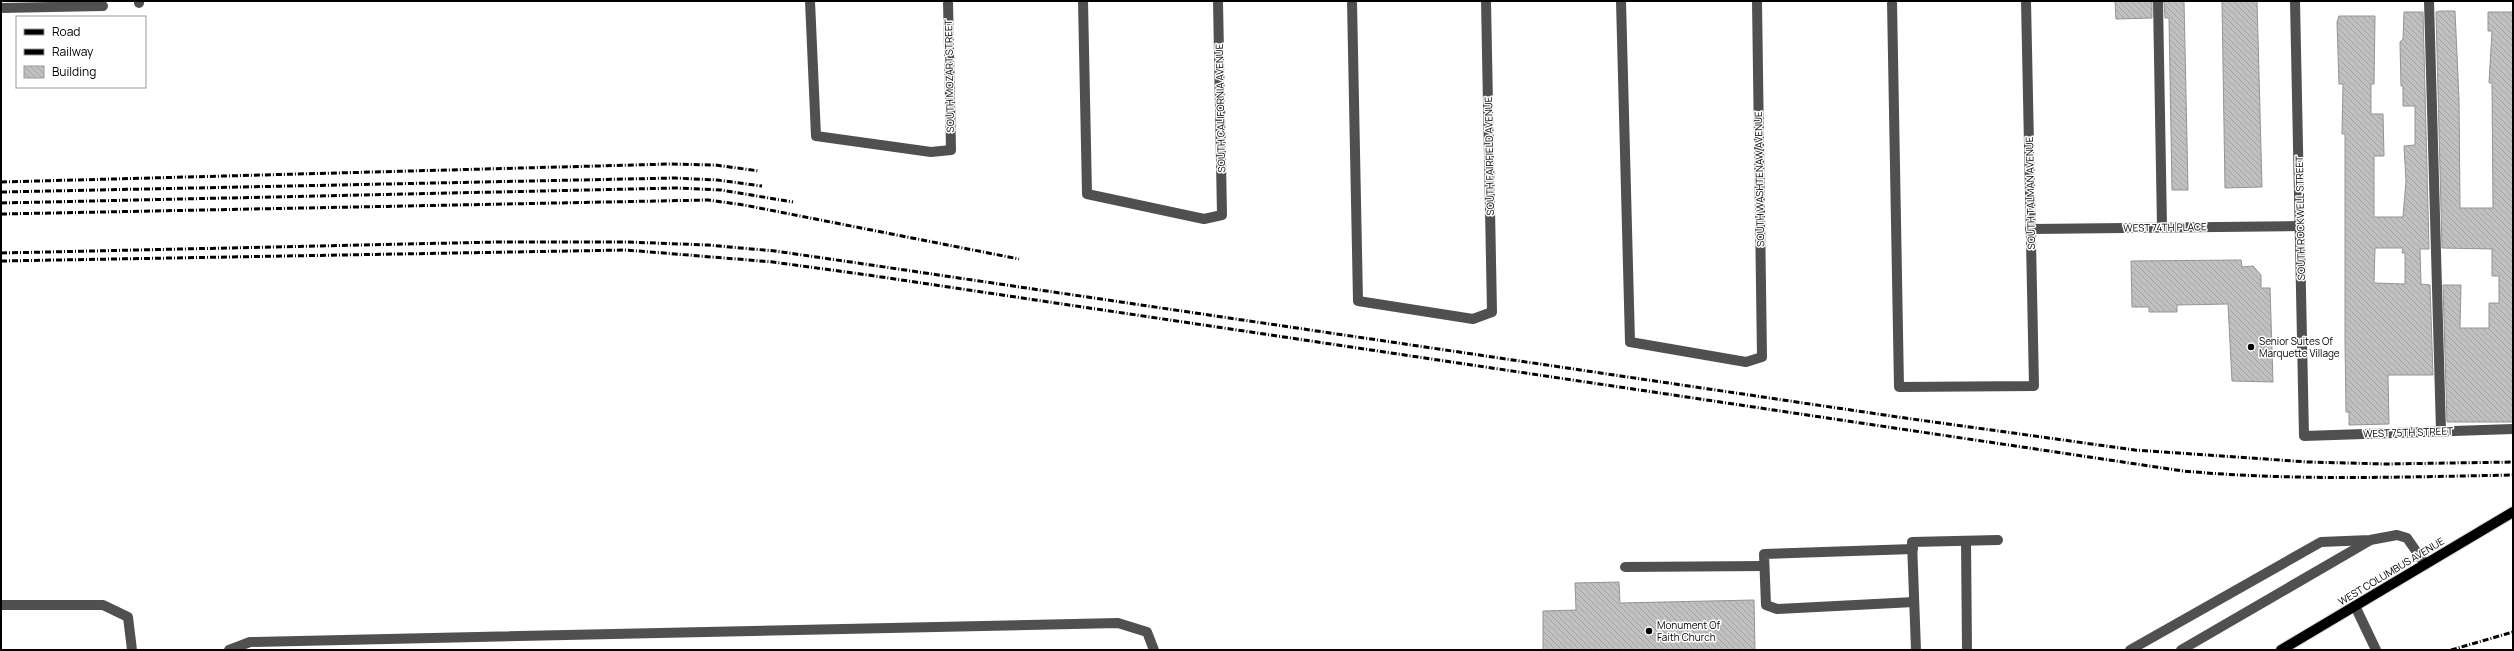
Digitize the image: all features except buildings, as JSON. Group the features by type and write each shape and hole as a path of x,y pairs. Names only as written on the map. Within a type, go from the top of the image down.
{"main road":[{"name":"WEST COLUMBUS AVENUE","path":"2281,650 2513,512"}],"street":[{"name":"SOUTH MOZART STREET","path":"810,1 816,136 931,152 951,150 948,1"},
{"name":"SOUTH CALIFORNIA AVENUE","path":"1083,1 1088,194 1204,219 1222,215 1218,1"},
{"name":"SOUTH FAIRFIELD AVENUE","path":"1352,1 1358,301 1473,319 1492,312 1486,1"},
{"name":"SOUTH WASHTENAW AVENUE","path":"1621,1 1630,342 1746,362 1762,357 1757,1"},
{"name":"SOUTH TALMAN AVENUE","path":"1892,1 1899,387 2034,386 2026,1"},
{"path":"2158,1 2162,227"},
{"name":"SOUTH ROCKWELL STREET","path":"2295,1 2304,436"},
{"path":"2429,1 2441,431"},
{"path":"4,6 103,6"},
{"name":"WEST 74TH PLACE","path":"2030,229 2300,226"},
{"name":"WEST 75TH STREET","path":"2304,436 2513,429"},
{"path":"2130,650 2321,542 2370,540 2397,535 2407,538 2424,564"},
{"path":"1916,650 1912,542 1998,540"},
{"path":"2181,650 2370,540"},
{"path":"1966,541 1967,650"},
{"path":"1913,549 1764,554 1764,566 1766,604 1777,609 1914,602"},
{"path":"1624,567 1764,566"},
{"path":"1,604 103,605 128,618 132,650"},
{"path":"2355,606 2376,650"},
{"path":"229,650 250,642 1118,623 1147,632 1154,650"}],"railway":[{"path":"1,182 671,164 715,165 759,171"},
{"path":"1,192 675,178 717,180 762,186"},
{"path":"1,203 677,188 721,190 793,202"},
{"path":"1,214 708,200 744,205 1019,259"},
{"path":"1,253 498,242 627,242 708,245 775,251 1898,417 2135,450 2308,462 2386,464 2513,462"},
{"path":"1,261 626,250 773,262 2183,471 2306,477 2513,475"},
{"path":"2451,650 2513,632"}],"place":[{"name":"Senior Suites Of Marquette Village","path":"2251,347"},
{"name":"Monument Of Faith Church","path":"1649,631"}]}
